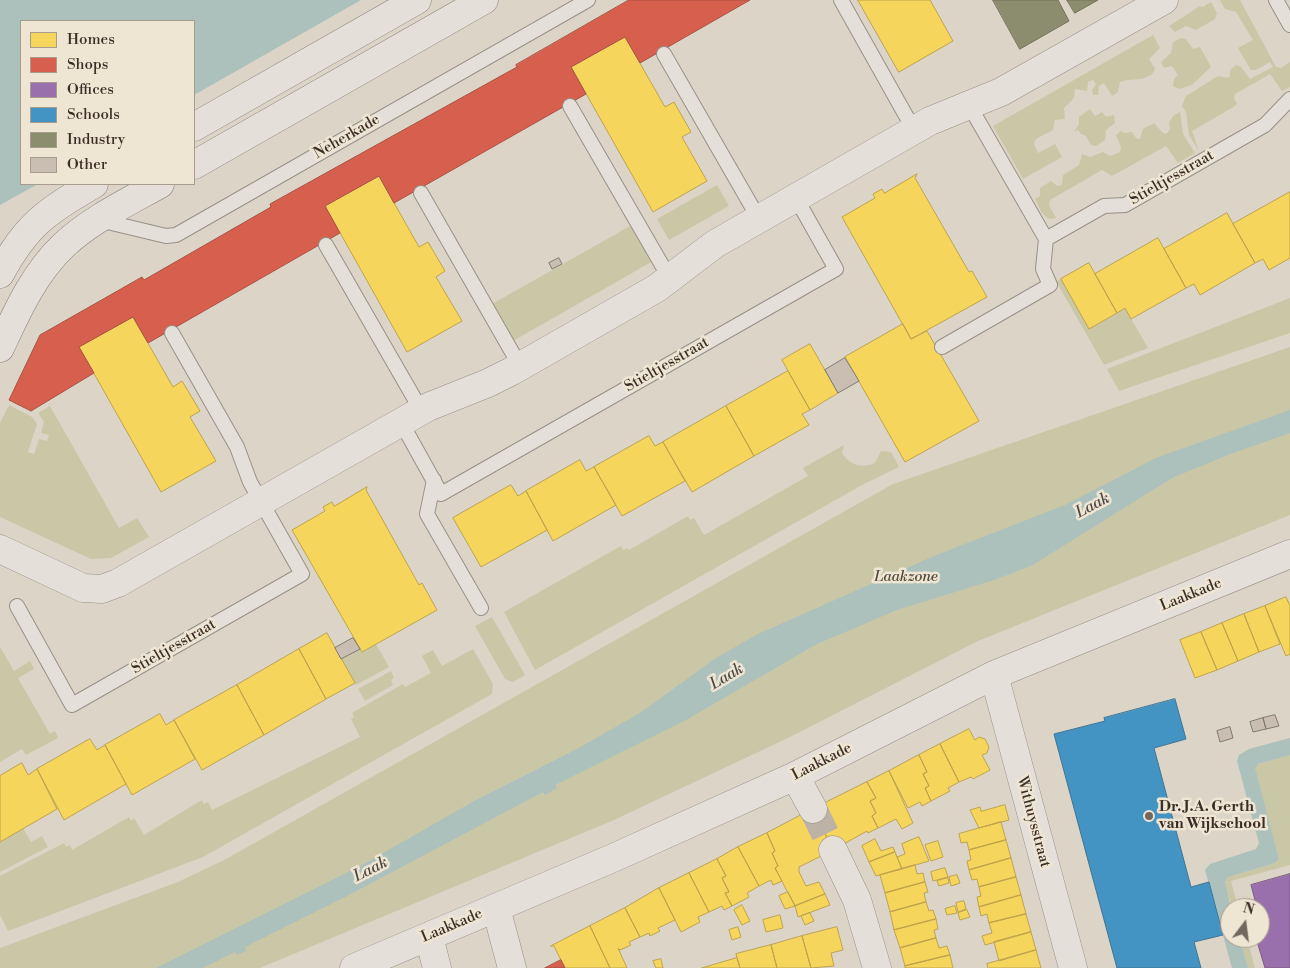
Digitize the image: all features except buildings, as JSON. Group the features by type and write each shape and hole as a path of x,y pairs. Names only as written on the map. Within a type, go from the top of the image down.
{"street":[{"path":"195,126 417,0"},
{"path":"195,164 484,0"},
{"path":"0,549 78,586 93,590 118,583 411,416 488,383 520,366 670,279 704,251 914,130 1006,90 1164,0"},
{"path":"0,274 16,245 34,224 52,209 92,185"},
{"path":"0,348 42,270 64,246 98,219 158,185"},
{"name":"Laakkade","path":"354,968 614,858 795,776 994,675 1290,554"},
{"name":"Withuysstraat","path":"994,675 1073,968"},
{"path":"795,776 813,810"},
{"path":"833,850 857,900 877,968"},
{"path":"496,908 512,968"},
{"path":"428,936 437,968"}],"lane":[{"name":"Neherkade","path":"98,219 166,236 176,235 588,0"},
{"path":"841,0 914,130"},
{"path":"1276,0 1290,25"},
{"path":"664,54 759,219"},
{"name":"Stieltjesstraat","path":"1046,239 1104,206 1125,205 1257,130 1265,125 1290,100"},
{"path":"942,348 1050,285 1043,269 1046,239 969,105"},
{"path":"570,106 670,279"},
{"path":"421,192 520,366"},
{"name":"Stieltjesstraat","path":"326,245 411,416 434,480 441,494 836,269 796,198"},
{"name":"Stieltjesstraat","path":"17,606 72,705 302,574 247,474 237,447 172,333"},
{"path":"434,480 427,514 481,608"}],"green space":[{"path":"1220,0 1240,0 1276,67 1281,68 1290,62 1290,87 1282,91 1270,74 1235,94 1234,98 1237,104 1235,106 1192,131 1199,151 1189,135 1186,112 1182,106 1186,96 1218,76 1229,78 1231,69 1236,65 1241,67 1250,79 1273,67 1270,62 1256,70 1251,70 1238,48 1253,40 1236,12 1225,9"},
{"path":"1211,2 1217,13 1215,19 1196,30 1186,26 1175,32 1169,26 1200,6 1203,7"},
{"path":"1153,35 1160,48 1149,59 1155,69 1153,73 1145,78 1120,82 1118,92 1112,96 1104,83 1099,86 1098,95 1093,95 1092,90 1096,84 1093,80 1088,82 1087,91 1075,89 1074,98 1064,108 1065,119 1055,120 1053,130 1036,139 1034,144 1038,153 1055,144 1062,157 1023,179 993,126"},
{"path":"1181,38 1186,39 1193,49 1200,47 1211,67 1192,85 1179,89 1173,86 1174,79 1178,75 1172,66 1164,68 1161,62 1171,53 1173,42"},
{"path":"1090,109 1095,116 1102,112 1106,117 1114,115 1115,123 1106,130 1105,140 1096,146 1091,145 1086,136 1078,130 1074,132 1079,124 1079,117"},
{"path":"1180,112 1183,134 1195,153 1178,163 1166,146 1112,176 1102,170 1050,200 1049,205 1056,218 1049,219 1042,213 1035,199 1040,196 1040,188 1051,181 1057,186 1062,185 1063,175 1079,165 1082,154 1090,157 1103,152 1110,156 1120,152 1121,147 1116,135 1122,130 1123,133 1132,132 1136,138 1140,139 1143,129 1154,123 1166,134 1170,130 1169,123 1173,116"},
{"path":"717,185 729,206 669,240 657,219"},
{"path":"632,225 653,261 513,341 492,304"},
{"path":"1061,279 1089,328 1125,308 1148,348 1104,365 1056,281"},
{"path":"1290,298 1290,333 1119,391 1107,369"},
{"name":"Laakzone","path":"1290,347 1290,515 978,641 790,737 614,820 260,968 0,968 0,948 178,882 226,859 893,484"},
{"path":"9,405 32,417 37,424 28,452 34,454 39,439 47,441 49,435 41,433 44,422 38,413 50,406 119,528 137,518 149,537 111,558 91,559 0,517 0,423"},
{"path":"844,445 842,453 856,465 865,466 875,463 881,451 891,452 899,467 862,485 535,670 504,612 621,546 623,550 627,548 629,550 688,516 690,520 694,518 704,535 808,476 803,468"},
{"path":"492,617 525,675 513,682 505,679 475,626"},
{"path":"376,644 389,667 356,685 341,659 360,649 362,652"},
{"path":"0,647 14,671 30,661 34,669 18,678 50,734 55,731 58,738 26,755 22,749 0,762"},
{"path":"473,649 493,684 492,694 203,857 8,931 0,915 0,876 64,843 66,847 70,845 72,850 129,817 131,821 134,818 144,835 202,800 204,804 208,802 212,810 360,737 351,719 354,717 352,713 403,684 405,687 431,673 422,656 433,650 442,666"},
{"path":"391,671 394,678 391,680 393,685 365,701 358,689"},
{"path":"1290,755 1290,865 1231,881 1235,898 1229,898 1225,884 1227,877 1275,863 1279,859 1254,768 1258,764"},
{"path":"23,828 31,842 42,836 48,847 0,872 0,842"},
{"path":"1243,948 1250,948 1255,968 1248,968"}],"water":[{"path":"0,0 361,0 195,94 195,20 20,20 20,185 36,185 0,205"},
{"name":"Laak","path":"1290,410 1290,433 1233,453 1172,478 1031,566 994,580 897,610 817,644 686,720 555,785 557,788 545,795 543,792 347,896 245,947 246,951 237,955 235,952 203,968 156,968 364,864 476,800 577,749 640,713 716,658 758,634 934,556 1065,505 1156,458"},
{"path":"1290,738 1290,755 1258,764 1255,768 1279,859 1275,863 1228,877 1225,882 1229,898 1220,898 1220,924 1205,870 1210,864 1256,849 1259,843 1237,761 1239,755 1249,749"},
{"path":"1226,948 1243,948 1248,968 1232,968"}],"tunnel":[{"path":"813,809 833,850"}],"place":[{"name":"Dr. J.A. Gerth van Wijkschool","path":"1149,816"}]}
